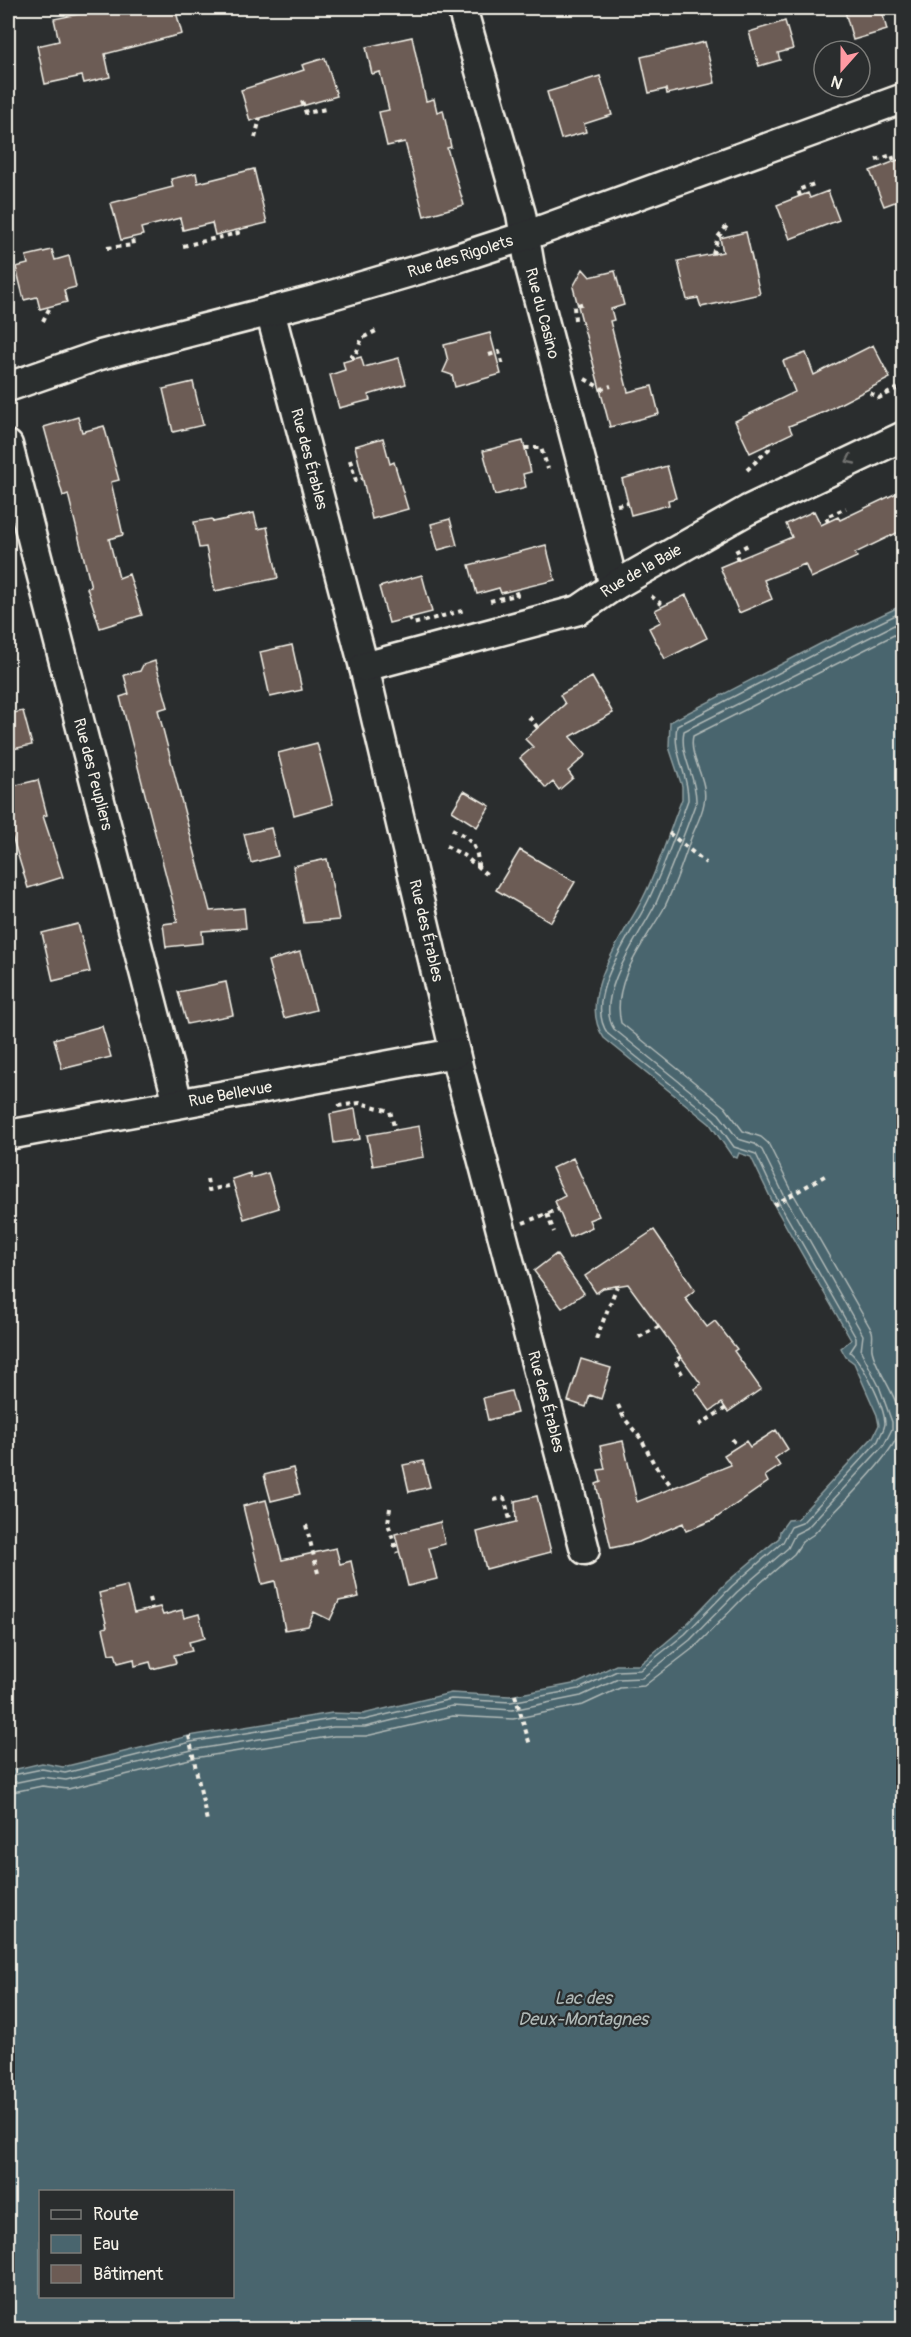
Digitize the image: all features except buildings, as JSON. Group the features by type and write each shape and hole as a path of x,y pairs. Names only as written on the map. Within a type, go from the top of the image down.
{"street":[{"name":"Rue du Casino","path":"462,8 521,213 554,362 614,586"},
{"name":"Rue des Rigolets","path":"8,387 100,355 373,283 525,236 903,98"},
{"name":"Rue des Érables","path":"270,311 364,667 455,1053 585,1550"},
{"name":"Rue de la Baie","path":"364,667 569,614 591,604 614,586 748,510 903,436"},
{"name":"Rue des Peupliers","path":"8,446 178,1103"},
{"name":"Rue Bellevue","path":"8,1135 455,1053"}],"path":[{"path":"302,101 306,113 326,109"},
{"path":"255,138 260,118"},
{"path":"876,160 892,155 894,161"},
{"path":"800,196 798,190 814,184"},
{"path":"713,254 718,237 726,226"},
{"path":"183,246 238,233 237,230"},
{"path":"107,248 133,244 132,237"},
{"path":"575,320 574,306 584,303"},
{"path":"43,321 50,307"},
{"path":"354,359 352,356 356,354 362,338 376,331"},
{"path":"489,355 499,352 503,365"},
{"path":"583,372 585,379 602,389 611,386"},
{"path":"870,393 879,398 903,385"},
{"path":"747,470 770,449 768,445"},
{"path":"525,448 541,448 548,468"},
{"path":"350,460 356,481 362,479"},
{"path":"828,522 826,517 846,508"},
{"path":"738,560 735,552 748,544"},
{"path":"490,601 516,594 515,590"},
{"path":"646,593 664,606"},
{"path":"409,618 413,624 465,610"},
{"path":"529,717 538,728"},
{"path":"452,829 473,842 478,867"},
{"path":"669,832 706,863"},
{"path":"446,846 489,876"},
{"path":"338,1106 360,1103 390,1111 395,1130"},
{"path":"774,1205 828,1174"},
{"path":"207,1179 209,1190 234,1185"},
{"path":"500,1227 524,1223 559,1209"},
{"path":"547,1214 554,1232"},
{"path":"596,1339 617,1286"},
{"path":"639,1337 660,1326"},
{"path":"682,1374 675,1361 684,1355"},
{"path":"618,1405 624,1418 642,1440 654,1464 673,1488"},
{"path":"699,1425 726,1408"},
{"path":"732,1439 738,1446"},
{"path":"494,1500 504,1498 511,1523"},
{"path":"390,1508 388,1523 397,1553"},
{"path":"306,1525 318,1572"},
{"path":"149,1598 152,1609"},
{"path":"515,1695 530,1745"},
{"path":"189,1736 207,1821"}],"water":[{"name":"Lac des Deux-Montagnes","path":"903,605 903,2329 8,2329 8,1771 42,1763 63,1767 189,1736 332,1713 363,1714 451,1693 510,1696 578,1683 616,1665 639,1665 682,1629 727,1582 779,1538 780,1531 788,1520 797,1519 873,1437 879,1425 877,1415 854,1363 846,1357 841,1348 851,1340 774,1205 751,1157 739,1153 737,1158 732,1156 710,1124 604,1038 597,1022 595,1004 606,966 649,886 682,799 682,786 669,747 670,722 820,644"}]}
